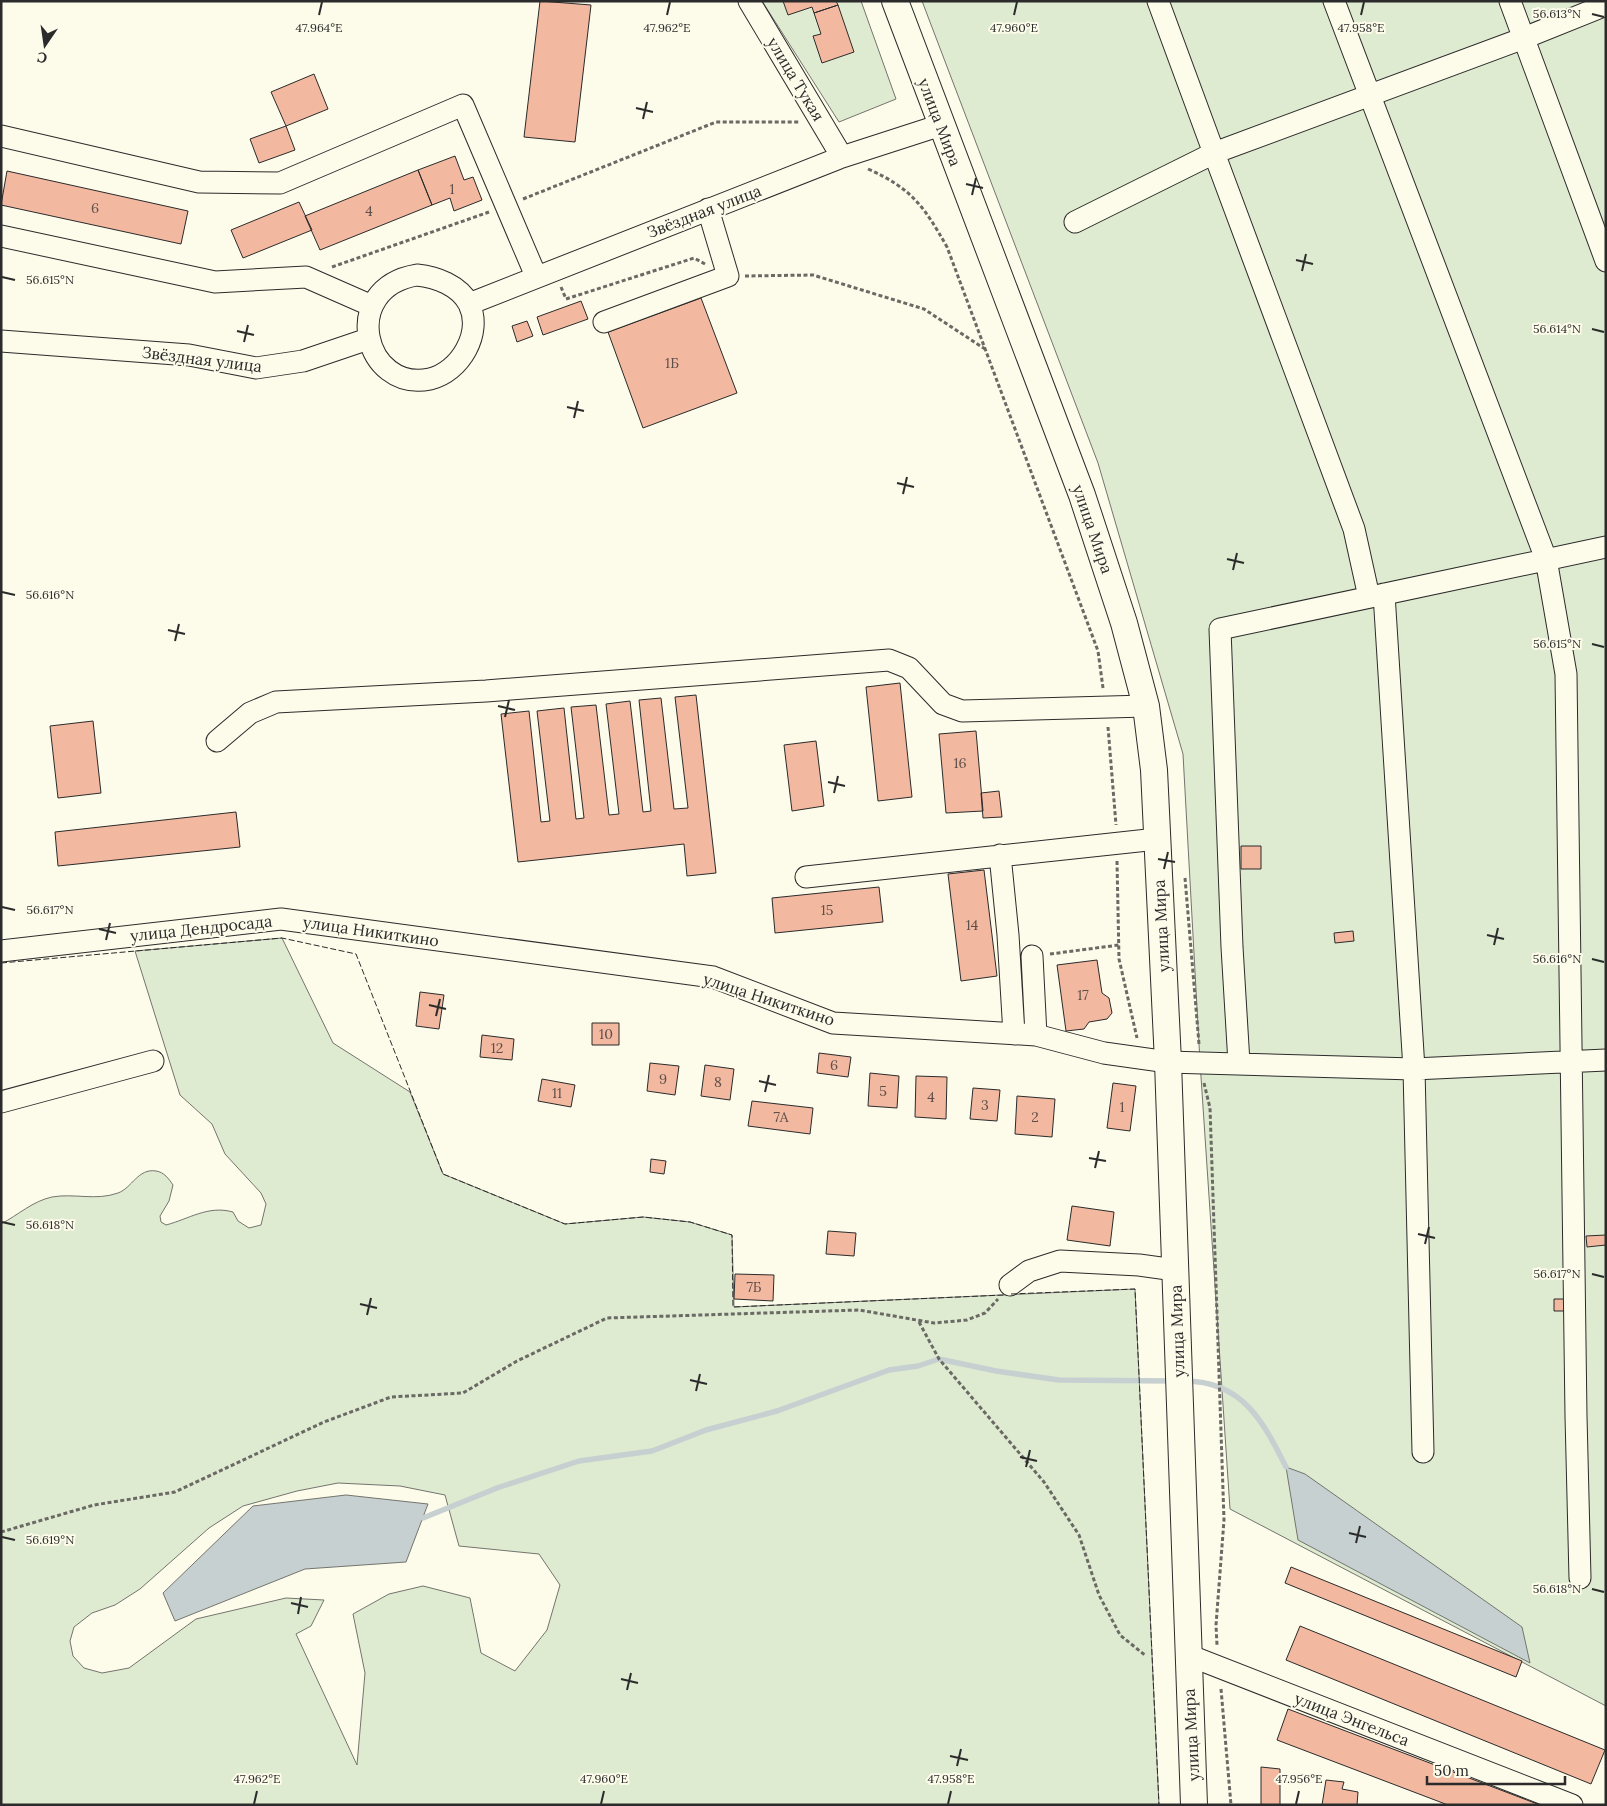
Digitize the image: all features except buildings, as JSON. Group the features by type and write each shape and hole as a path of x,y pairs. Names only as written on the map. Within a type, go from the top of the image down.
{"main road":[{"name":"улица Мира","path":"895,1 1082,495 1124,623 1146,706 1154,770 1168,1062 1194,1805"}],"street":[{"name":"улица Тукая","path":"749,1 842,157"},
{"path":"1158,1 1354,530 1376,595 1414,1069 1423,1452"},
{"path":"1334,1 1546,559 1566,674 1580,1578"},
{"path":"1510,1 1606,261"},
{"path":"1075,222 1214,153 1524,38 1606,5"},
{"path":"1,136 199,182 280,183 462,105 536,276"},
{"name":"Звёздная улица","path":"469,304 842,157 941,125"},
{"path":"604,322 728,276 708,209"},
{"path":"1,236 215,282 306,277 372,306"},
{"path":"418,275 440,279 452,286 469,304 472,318 471,335 467,350 458,363 444,374 429,379 409,379 392,372 382,364 368,339 368,319 372,306 379,294 392,283 418,275"},
{"name":"Звёздная улица","path":"1,341 190,355 256,368 303,362 368,339"},
{"path":"1239,1063 1232,947 1220,629 1606,547"},
{"path":"217,741 250,713 276,702 486,691 889,660 909,668 943,704 962,711 1106,709 1146,706"},
{"path":"806,877 1157,839"},
{"path":"1000,855 1008,935 1014,1034"},
{"name":"улица Никиткино","path":"281,919 713,977 833,1023 1036,1035 1104,1053 1168,1062 1414,1069 1606,1060"},
{"name":"улица Дендросада","path":"1,951 281,919"},
{"path":"1032,956 1036,1035"},
{"path":"1,1102 153,1061"},
{"path":"1010,1285 1029,1271 1060,1261 1139,1265 1175,1270"},
{"name":"улица Энгельса","path":"1188,1655 1572,1805"}],"path":[{"path":"306,277 506,206 716,122 821,122"},
{"path":"842,157 893,180 926,210 947,247 1098,652 1106,709 1117,843 1119,959 1142,1058"},
{"path":"566,298 694,258 728,276 813,275 924,309 985,349"},
{"path":"1185,878 1200,1062 1210,1108 1224,1520 1216,1625 1218,1654"},
{"path":"1032,956 1119,945"},
{"path":"1,1532 94,1505 176,1492 324,1422 391,1397 463,1393 517,1361 607,1318 859,1310 934,1324 967,1320 985,1313 1010,1285"},
{"path":"918,1321 939,1359 1044,1482 1080,1535 1099,1595 1120,1635 1146,1656"},
{"path":"1221,1682 1231,1805"}],"green space":[{"path":"762,1 861,1 896,99 839,122"},
{"path":"922,1 1606,1 1606,1706 1230,1509 1200,1062 1183,754 1098,463"},
{"path":"282,938 333,1043 410,1092 443,1174 565,1224 643,1217 690,1222 732,1235 734,1307 1135,1289 1159,1805 1,1805 1,1224 32,1205 52,1197 93,1197 118,1193 144,1172 150,1171 161,1173 173,1185 169,1201 160,1216 161,1222 166,1225 207,1211 224,1210 233,1212 238,1221 249,1228 261,1225 266,1204 261,1193 225,1154 212,1124 180,1095 135,951","holes":["338,1483 400,1486 445,1495 459,1546 539,1554 560,1585 547,1630 515,1671 481,1653 470,1598 423,1586 389,1594 353,1614 365,1673 357,1765 296,1634 311,1626 324,1600 286,1598 196,1619 129,1668 102,1673 84,1668 73,1656 70,1641 74,1627 92,1613 115,1605 140,1589 209,1528 243,1506 297,1491"]}],"shaded area":[{"path":"1286,1467 1305,1474 1522,1627 1530,1663 1298,1540"},
{"path":"346,1495 428,1504 406,1562 305,1569 175,1621 163,1593 253,1506"}],"waterway":[{"path":"423,1518 497,1488 579,1461 652,1451 706,1430 777,1411 889,1370 918,1366 939,1359 996,1371 1059,1380 1173,1381"},
{"path":"1185,1381 1205,1383 1222,1388 1236,1396 1248,1407 1269,1434 1286,1467"}],"fence":[{"path":"1,963 282,938 356,954 443,1174 565,1224 643,1217 690,1222 732,1235 733,1307 1004,1295"},
{"path":"1011,1294 1135,1289 1159,1805"}]}
